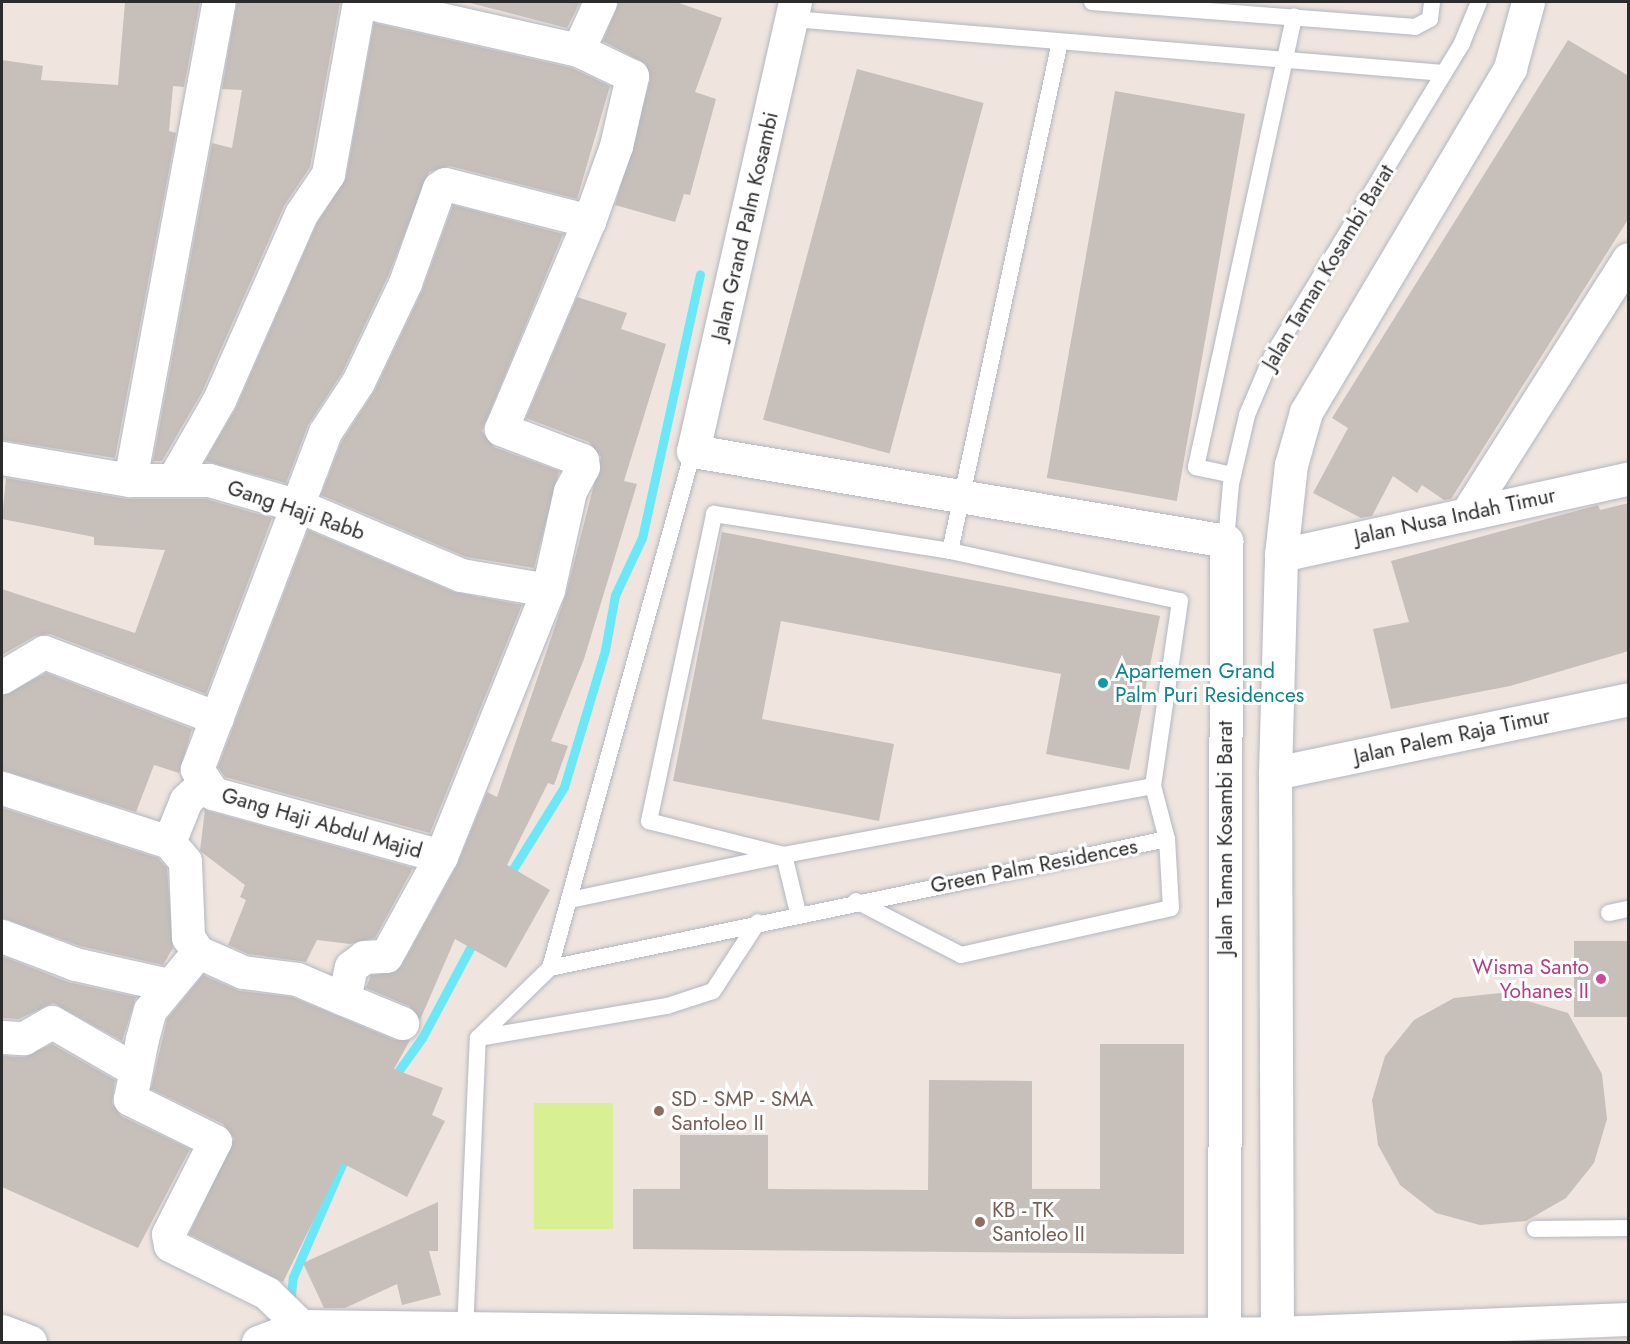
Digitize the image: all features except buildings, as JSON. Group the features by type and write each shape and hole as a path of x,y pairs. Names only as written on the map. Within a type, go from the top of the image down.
{"street":[{"path":"130,480 219,2"},
{"path":"173,480 219,400 301,214 328,174 359,2"},
{"path":"344,999 351,967 364,957 386,956 441,856 548,590 570,491 584,464 501,429 589,221 616,146 632,75 578,50 434,9 365,2"},
{"path":"578,50 600,2"},
{"path":"1276,1336 1275,773 1281,555 1291,465 1306,412 1510,68 1528,2"},
{"name":"Jalan Grand Palm Kosambi","path":"693,451 794,10"},
{"name":"Gang Haji Abdul Majid","path":"441,856 213,793 203,784 197,769 326,432 358,382 405,283 439,188 445,184 589,221"},
{"path":"1469,510 1619,294 1629,259"},
{"path":"693,451 960,494 1226,541"},
{"name":"Gang Haji Rabb","path":"2,458 130,480 209,480 299,506 461,575 548,590"},
{"name":"Jalan Nusa Indah Timur","path":"1281,555 1469,510 1629,479"},
{"name":"Jalan Taman Kosambi Barat","path":"1226,541 1226,1336"},
{"path":"2,676 44,651 217,718"},
{"name":"Jalan Palem Raja Timur","path":"1275,773 1629,699"},
{"path":"169,842 186,800 203,784"},
{"path":"2,788 169,842 185,861 188,938 198,952 243,972 297,980 402,1023"},
{"path":"2,936 75,964 168,985"},
{"path":"198,952 168,985 150,1010 130,1099 215,1141 168,1234 170,1245 267,1293 301,1326"},
{"path":"2,1037 24,1038 52,1022 135,1070"},
{"path":"258,1342 301,1326 465,1337 1012,1339 1441,1334 1624,1327"},
{"path":"2,1331 30,1342"}],"lane":[{"path":"1092,2 1415,27 1430,20 1432,2"},
{"name":"Jalan Taman Kosambi Barat","path":"1226,541 1233,475 1247,415 1272,356 1444,74 1479,2"},
{"path":"794,10 1060,42 1444,74"},
{"path":"1233,475 1196,467 1288,60 1294,17"},
{"path":"950,551 960,494 1060,42"},
{"path":"465,1337 478,1038 550,968 693,451"},
{"path":"570,900 784,855 1153,786 1180,601 950,551 714,514 648,821 784,855"},
{"name":"Green Palm Residences","path":"550,968 798,913 1167,839 1153,786"},
{"path":"856,901 955,954 969,954 1172,908 1167,839"},
{"path":"784,855 798,913"},
{"path":"1609,913 1629,909"},
{"path":"478,1038 667,1006 713,991 758,922"},
{"path":"1535,1228 1629,1228"}],"green space":[{"path":"534,1103 613,1103 613,1229 534,1229"}],"waterway":[{"path":"508,877 564,787 605,650 615,595 642,538 700,274"},
{"path":"392,1080 422,1038 476,937"},
{"path":"290,1304 293,1277 347,1153"}],"place":[{"name":"Apartemen Grand Palm Puri Residences","path":"1103,683"},
{"name":"Wisma Santo Yohanes II","path":"1601,979"},
{"name":"SD - SMP - SMA Santoleo II","path":"659,1111"},
{"name":"KB - TK Santoleo II","path":"980,1222"}]}
